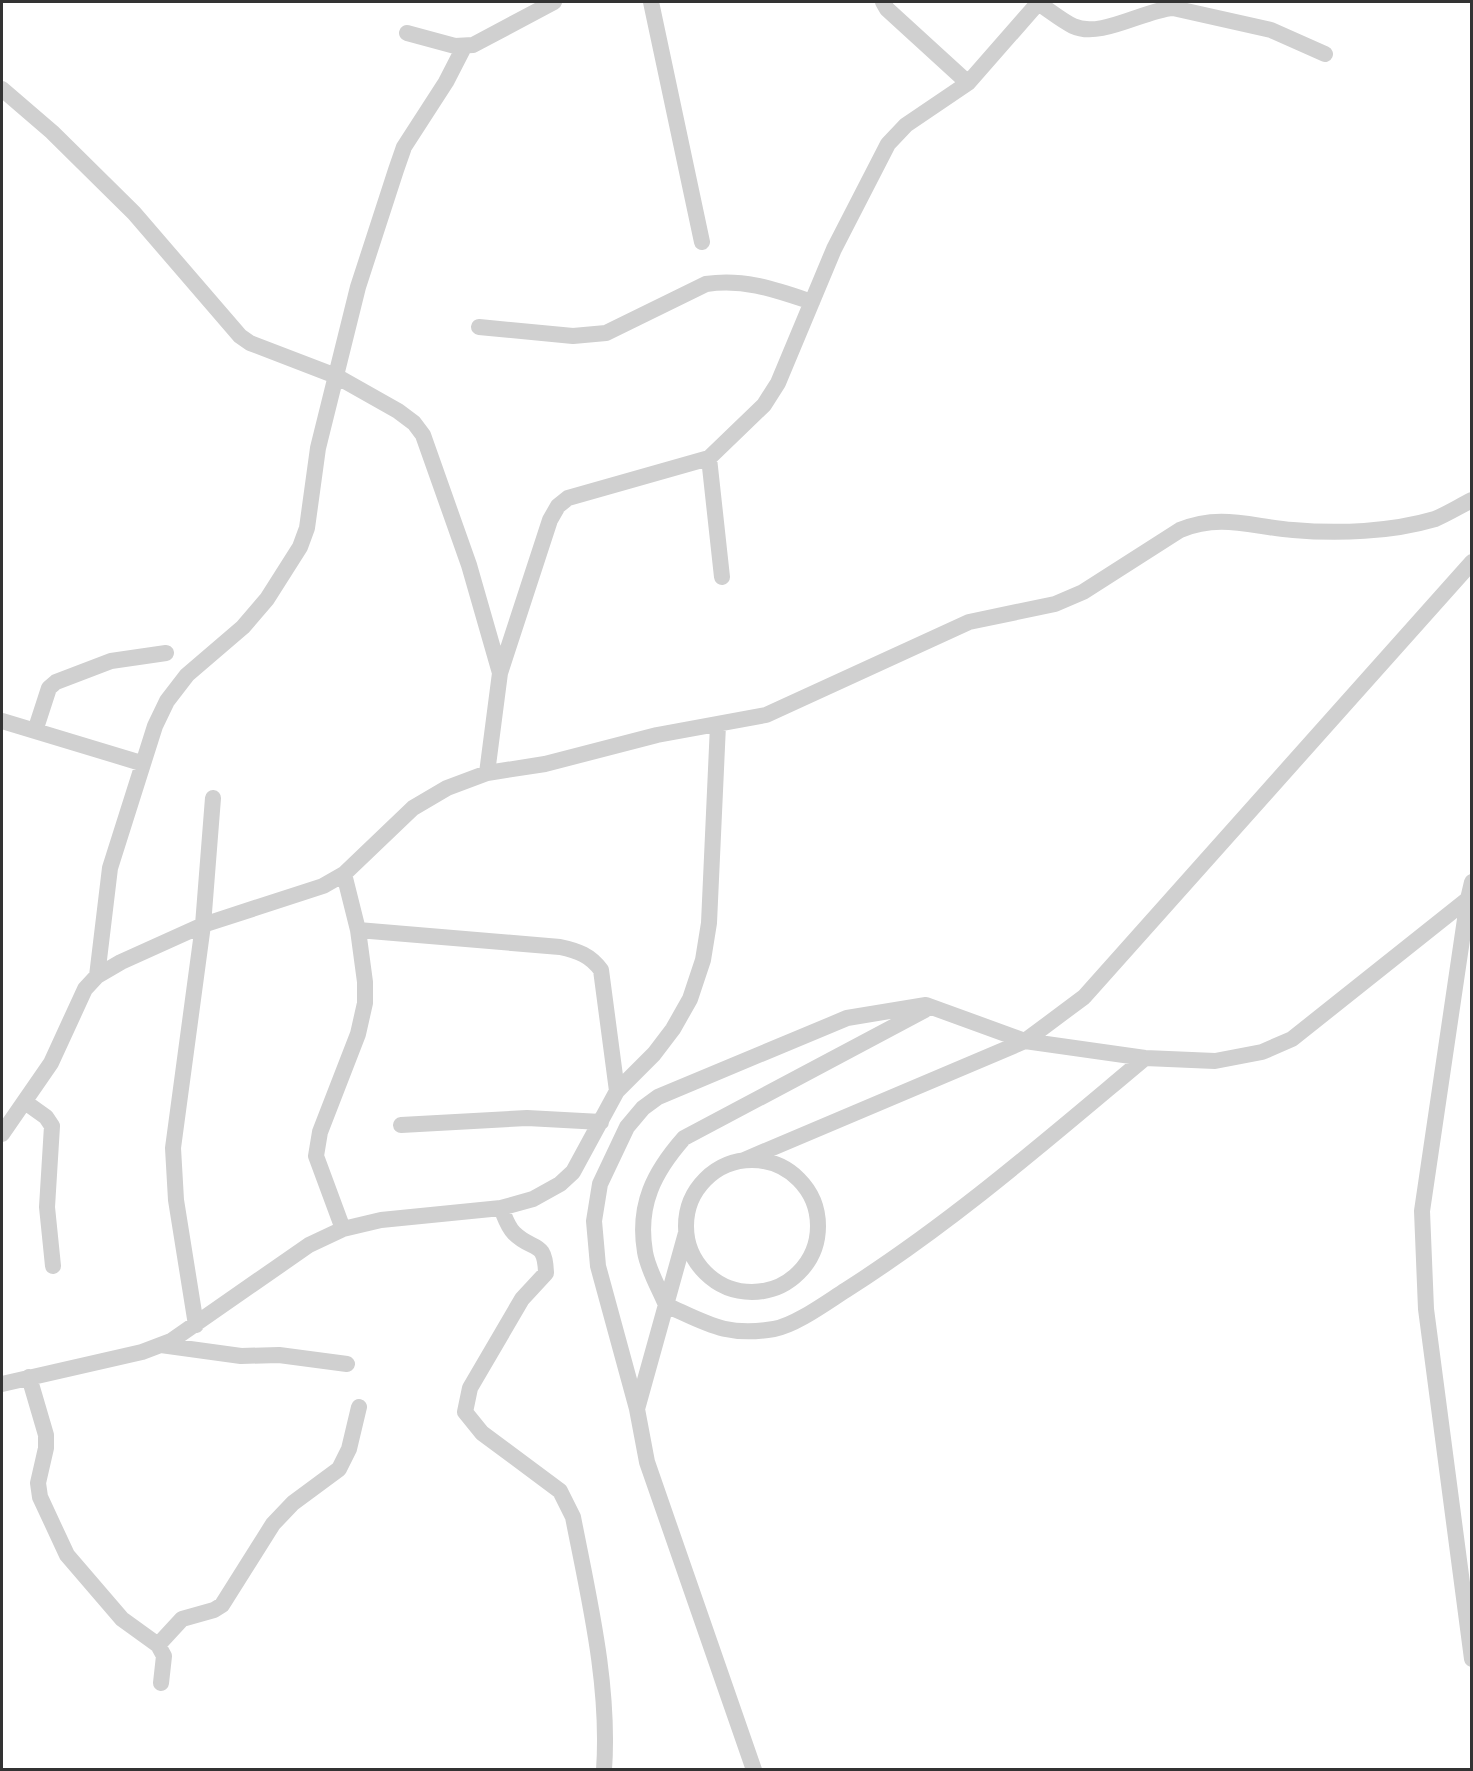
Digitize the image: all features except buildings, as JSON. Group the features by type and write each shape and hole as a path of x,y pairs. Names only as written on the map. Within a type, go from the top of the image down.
{"street":[{"path":"407,33 464,47 488,39 554,2"},
{"path":"651,2 702,242"},
{"path":"883,2 887,9 968,83"},
{"path":"487,774 500,673 550,520 558,506 568,498 709,458 764,405 778,383 834,249 888,144 906,125 968,83 1039,2 1074,26 1087,30 1100,29 1160,9 1173,8 1271,30 1325,54"},
{"path":"97,976 110,868 141,763 167,701 188,675 249,620 267,599 300,547 307,528 318,448 358,287 404,147 446,82 464,47"},
{"path":"2,89 52,132 134,213 232,330 250,343 336,376 398,411 414,423 423,435 470,565 500,673"},
{"path":"479,327 573,336 606,333 706,284 724,281 763,286 812,302"},
{"path":"709,458 722,577"},
{"path":"2,1134 51,1063 86,988 97,976 131,957 203,926 323,886 344,874 413,808 447,788 487,774 545,764 657,735 766,715 801,701 969,622 1055,604 1083,592 1180,530 1195,524 1212,520 1293,530 1360,530 1402,526 1436,518 1472,500"},
{"path":"637,1409 686,1233 688,1208 699,1185 719,1168 744,1160 1025,1041 1084,997 1472,562"},
{"path":"35,731 49,688 56,682 111,662 166,653"},
{"path":"2,721 141,763"},
{"path":"2,1384 142,1352 160,1345 195,1325 309,1245 343,1229 381,1220 501,1208 533,1199 560,1184 573,1172 583,1157 617,1091 654,1054 673,1029 690,999 703,960 709,923 718,724"},
{"path":"195,1325 176,1200 174,1148 203,926 213,798"},
{"path":"343,1229 316,1156 320,1132 363,1020 365,982 358,930 344,874"},
{"path":"754,1770 647,1462 637,1409 594,1242 594,1221 600,1184 627,1127 643,1108 658,1097 847,1018 926,1005 1025,1041 1145,1058 1215,1061 1262,1052 1292,1040 1470,890"},
{"path":"1470,890 1422,1211 1427,1320 1472,1659"},
{"path":"358,930 561,947 578,950 593,959 601,970 617,1091"},
{"path":"931,1007 684,1138 663,1161 646,1197 644,1217 645,1253 666,1305 718,1329 736,1332 777,1329 816,1308 888,1263 966,1207 1145,1058"},
{"path":"25,1102 46,1117 52,1126 47,1207 53,1266"},
{"path":"401,1125 527,1118 601,1122"},
{"path":"686,1233 694,1258 711,1278 734,1289 760,1291 784,1283 804,1267 816,1244 818,1218 810,1193 793,1174 770,1162 744,1160"},
{"path":"501,1208 515,1234 542,1248 546,1259 546,1273 522,1299 470,1388 465,1412 482,1433 560,1491 568,1503 573,1517 597,1651 607,1729 604,1770"},
{"path":"160,1345 241,1356 279,1355 347,1364"},
{"path":"29,1377 46,1435 46,1448 38,1484 40,1497 67,1554 122,1618 158,1646 164,1656 161,1683"},
{"path":"158,1646 182,1619 214,1610 222,1605 273,1524 293,1503 339,1469 349,1449 359,1407"}]}
